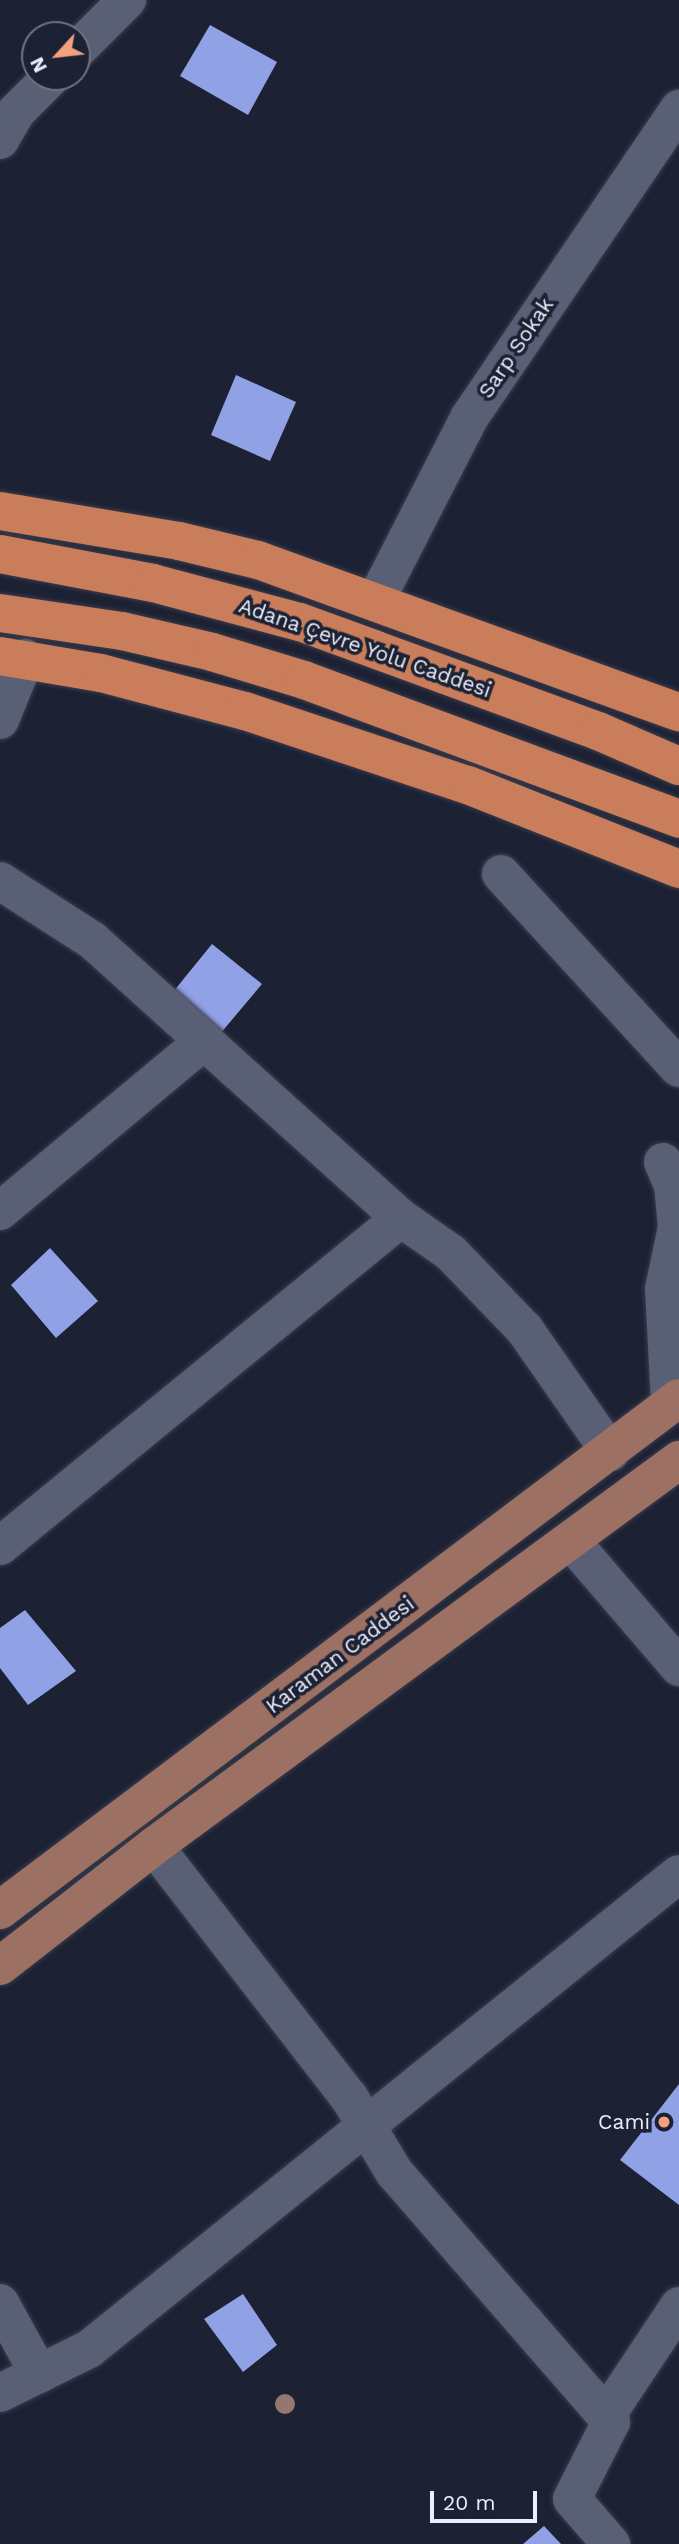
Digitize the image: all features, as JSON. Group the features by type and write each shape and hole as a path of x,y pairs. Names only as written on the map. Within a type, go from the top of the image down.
{"highway":[{"path":"0,511 179,541 281,567 679,712"},
{"name":"Adana Çevre Yolu Caddesi","path":"0,554 153,583 300,622 598,731 679,766"},
{"path":"0,613 122,631 225,656 317,684 679,819"},
{"path":"12,657 174,690 314,733 468,785 679,869"}],"main road":[{"name":"Karaman Caddesi","path":"0,1910 610,1452 674,1401"},
{"name":"Karaman Caddesi","path":"0,1966 154,1846 679,1460"}],"street":[{"path":"91,36 127,0"},
{"path":"0,140 16,112 37,91"},
{"name":"Sarp Sokak","path":"376,600 469,418 679,109"},
{"path":"0,720 12,657"},
{"path":"501,874 679,1068"},
{"path":"0,881 92,940 401,1218 451,1253 525,1330 610,1452"},
{"path":"0,1211 205,1041"},
{"path":"663,1162 673,1186 677,1227 664,1289 674,1401"},
{"path":"0,1546 401,1218"},
{"path":"571,1541 679,1667"},
{"path":"154,1846 365,2124 394,2172 611,2422 572,2499 611,2544"},
{"path":"0,2393 89,2350 365,2124 679,1874"},
{"path":"0,2303 39,2374"},
{"path":"606,2416 679,2306"}],"building":[{"path":"210,25 277,62 248,115 180,76"},
{"path":"236,375 296,402 270,461 211,435"},
{"path":"212,944 262,984 220,1034 173,992"},
{"path":"50,1248 98,1301 56,1338 11,1285"},
{"path":"25,1610 76,1671 28,1705 0,1668 0,1628"},
{"name":"Cami","path":"679,2084 679,2205 620,2160"},
{"path":"243,2294 277,2345 243,2372 204,2319"},
{"path":"544,2526 561,2544 523,2544"}],"place":[{"name":"Cami","path":"664,2122"}]}
